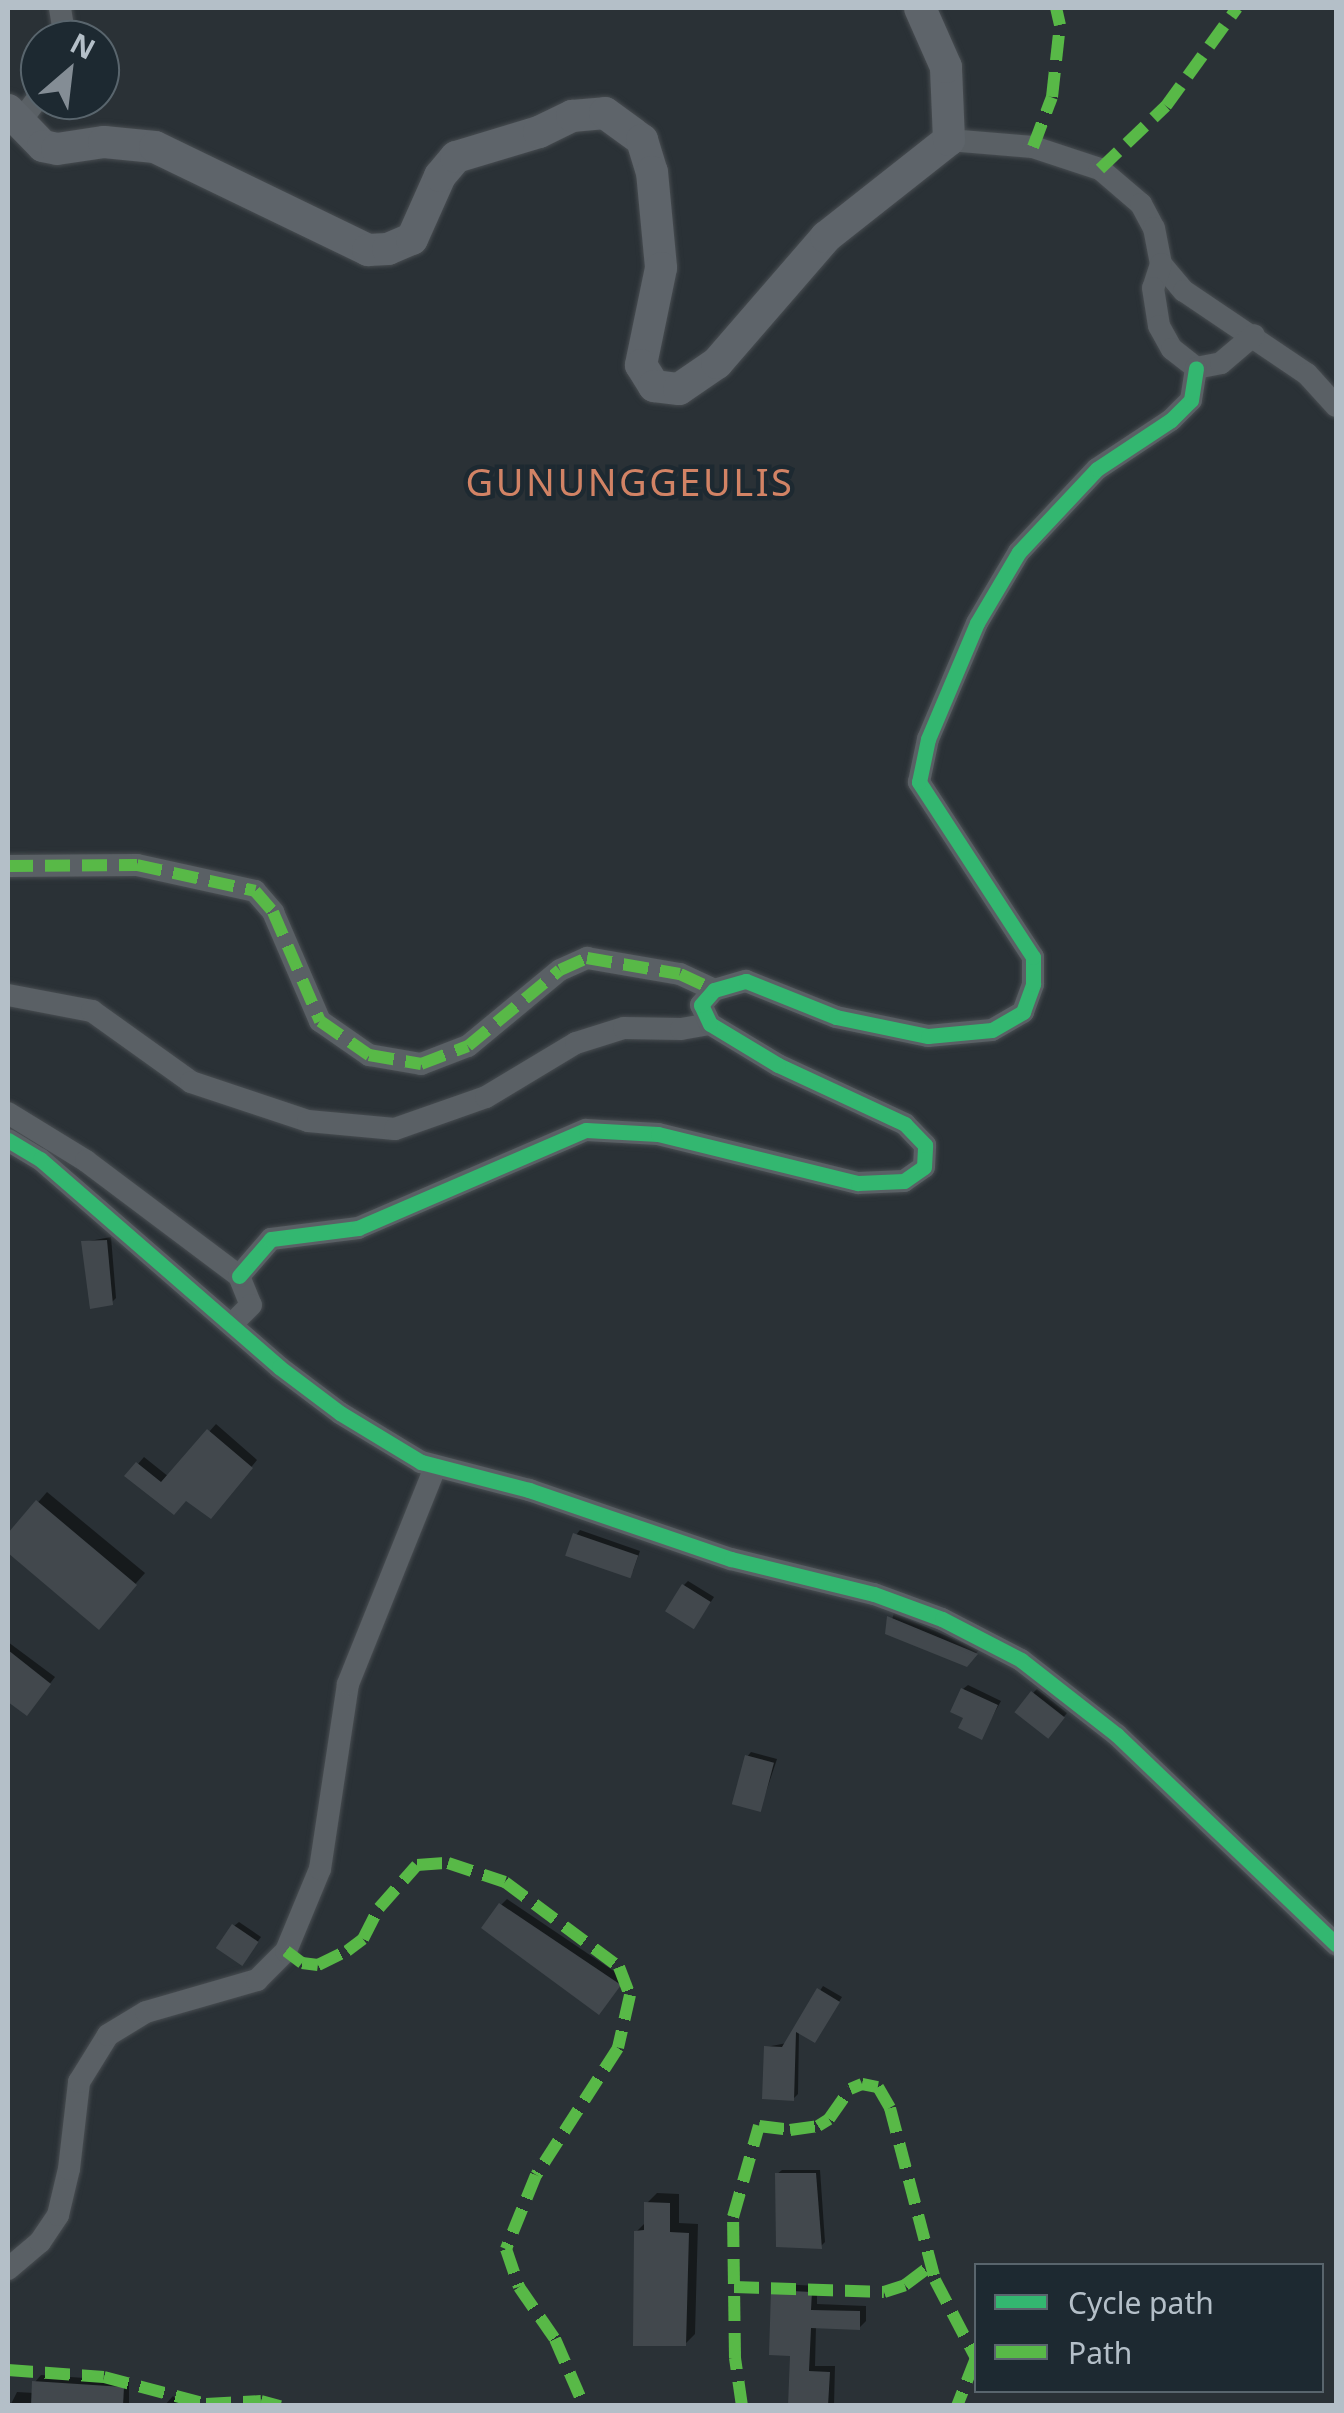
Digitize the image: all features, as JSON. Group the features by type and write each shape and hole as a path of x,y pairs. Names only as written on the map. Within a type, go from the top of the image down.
{"main road":[{"path":"13,116 42,146 52,149 126,142 171,152 368,250 388,249 412,239 440,176 456,157 540,132 572,116 605,113 642,140 652,172 662,268 641,365 648,380 670,390 701,378 826,236 949,140 946,66 920,8"}],"street":[{"path":"949,140 1033,146 1100,168 1142,204 1154,228 1160,264 1154,288 1159,326 1172,350 1196,368 1221,363 1254,336"},
{"path":"1160,264 1184,291 1307,374 1336,406"},
{"path":"239,1276 272,1239 358,1228 586,1130 658,1134 858,1183 904,1181 924,1166 925,1144 905,1124 778,1065 710,1024 701,1004 714,990 746,980 836,1018 928,1036 992,1030 1022,1012 1033,984 1032,957 919,782 928,739 976,622 1019,552 1097,469 1171,420 1192,400 1196,368"},
{"path":"8,866 137,865 255,891 273,912 320,1022 369,1056 421,1064 468,1046 560,970 587,958 680,974 714,990"},
{"path":"8,996 92,1010 191,1082 308,1121 395,1128 486,1097 576,1044 624,1028 682,1029 710,1024"},
{"path":"8,1112 86,1161 239,1276 251,1305 231,1325"},
{"path":"8,1140 40,1159 231,1325 340,1413 435,1468 528,1490 731,1559 874,1594 994,1644 1117,1736 1336,1944"},
{"path":"8,2269 40,2242 58,2215 69,2169 79,2082 108,2035 146,2012 256,1980 286,1951 320,1869 348,1684 435,1468"}],"building":[{"path":"107,1240 113,1305 90,1309 81,1241"},
{"path":"207,1429 253,1468 211,1519 186,1501 174,1515 124,1476 136,1462 161,1482"},
{"path":"36,1500 137,1585 99,1630 8,1553 8,1533"},
{"path":"573,1533 638,1555 630,1578 565,1556"},
{"path":"682,1584 711,1602 694,1629 665,1611"},
{"path":"887,1616 978,1654 967,1667 885,1634"},
{"path":"8,1650 51,1684 27,1716 8,1702"},
{"path":"961,1688 998,1705 982,1740 958,1728 963,1718 950,1712"},
{"path":"1031,1691 1065,1717 1048,1739 1014,1712"},
{"path":"745,1755 774,1763 761,1812 732,1804"},
{"path":"499,1903 621,1985 599,2015 481,1928"},
{"path":"232,1924 259,1942 242,1966 216,1948"},
{"path":"817,1988 840,2002 815,2043 796,2032 794,2101 762,2099 764,2046 782,2047"},
{"path":"775,2173 816,2173 822,2249 776,2247"},
{"path":"644,2202 670,2203 670,2232 689,2233 686,2346 633,2346 634,2231 644,2230"},
{"path":"771,2290 812,2292 811,2310 860,2311 860,2330 811,2328 809,2371 830,2372 828,2406 788,2406 790,2356 769,2355"},
{"path":"32,2381 124,2387 123,2406 31,2406"}],"marked path":[{"path":"1033,147 1052,97 1060,25 1056,8"},
{"path":"1100,169 1166,106 1237,8"},
{"path":"8,866 137,865 255,891 273,912 320,1021 369,1055 421,1064 468,1046 560,970 587,958 680,974 714,990"},
{"path":"286,1951 302,1963 318,1965 347,1951 363,1939 379,1908 417,1865 448,1863 505,1882 619,1967 630,1995 618,2048 536,2175 506,2249 519,2287 555,2339 584,2406"},
{"path":"742,2406 735,2358 733,2217 759,2126 790,2130 818,2126 829,2119 850,2089 862,2084 878,2087 890,2108 935,2280 974,2354"},
{"path":"734,2287 884,2292 905,2285 930,2266"},
{"path":"957,2406 974,2363"},
{"path":"8,2370 104,2377 206,2404 261,2401 280,2406"}],"cycle path":[{"path":"239,1276 271,1239 358,1228 586,1130 658,1134 858,1183 904,1181 924,1167 925,1145 905,1124 778,1065 710,1024 701,1005 714,990 746,981 836,1017 928,1036 992,1030 1023,1012 1033,984 1033,957 919,782 928,739 977,623 1019,552 1097,469 1171,420 1191,400 1196,368"},
{"path":"8,1140 40,1159 279,1367 340,1413 421,1462 529,1490 731,1559 874,1594 942,1619 1021,1660 1117,1735 1336,1944"}],"district":[{"name":"GUNUNGGEULIS","path":"630,482"}]}
